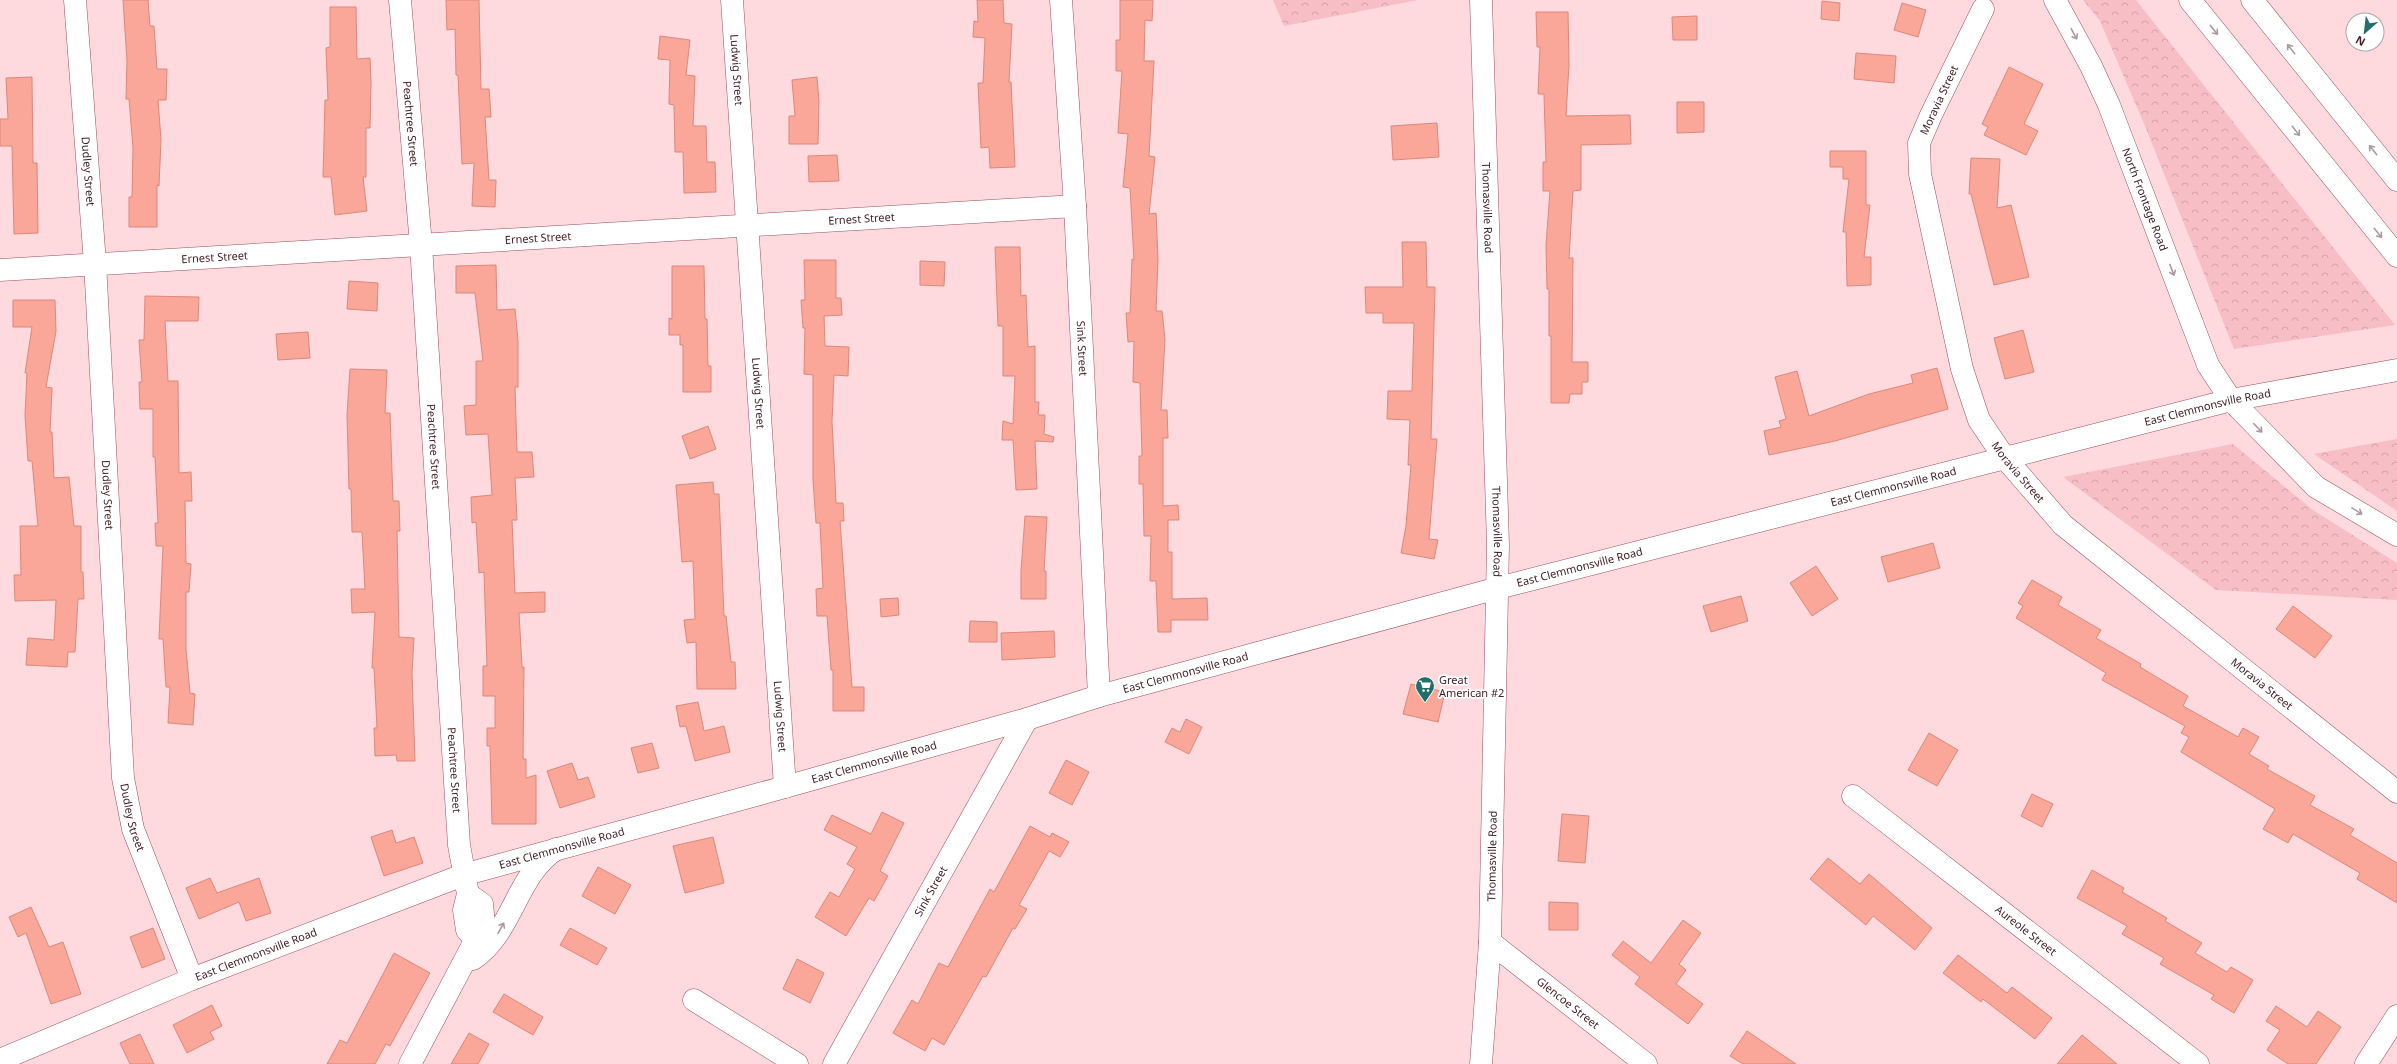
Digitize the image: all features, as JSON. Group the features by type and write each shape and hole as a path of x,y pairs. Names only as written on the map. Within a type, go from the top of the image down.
{"main road":[{"name":"Dudley Street","path":"75,0 95,263 123,778 133,829 192,979"},
{"name":"Peachtree Street","path":"400,0 421,245 451,726 465,884"},
{"name":"Ludwig Street","path":"732,0 785,787"},
{"name":"Sink Street","path":"1061,0 1075,206 1099,696"},
{"name":"Thomasville Road","path":"1481,0 1498,588 1490,942 1481,1064"},
{"name":"North Frontage Road","path":"2055,0 2091,66 2109,105 2208,365 2231,400 2316,487 2397,536"},
{"path":"2190,0 2397,256"},
{"path":"2252,0 2397,180"},
{"name":"Moravia Street","path":"1983,9 1931,115 1919,143 1920,174 1962,369 1979,420 2004,458 2063,525 2397,792"},
{"name":"Ernest Street","path":"0,270 748,224 1075,206"},
{"name":"East Clemmonsville Road","path":"0,1060 20,1057 192,979 465,884 556,849 1027,719 1099,696 1498,588 2231,400 2397,370"},
{"name":"Sink Street","path":"834,1064 1027,719"},
{"name":"Aureole Street","path":"1853,796 2198,1064"},
{"path":"464,965 482,952 497,935 536,866 556,849"},
{"path":"410,1064 464,965 484,924 482,904 465,884"},
{"name":"Glencoe Street","path":"1490,942 1646,1064"},
{"path":"694,1000 797,1064"},
{"path":"2366,1064 2397,1016"}],"green space":[{"path":"1273,0 1418,0 1284,26"},
{"path":"2083,0 2136,0 2395,325 2234,349 2145,126 2100,21"},
{"path":"2397,439 2397,511 2314,454"},
{"path":"2233,444 2313,510 2397,563 2397,600 2216,590 2063,477"}],"building":[{"path":"123,0 148,0 150,26 154,26 157,69 167,69 166,100 158,100 161,140 159,186 157,185 157,227 129,227 129,197 132,197 133,148 129,99 126,99 127,61"},
{"path":"446,0 479,0 481,89 489,89 491,117 485,117 489,180 496,180 495,207 472,206 474,163 462,164 458,75 456,75 455,29 447,30"},
{"path":"977,0 1003,0 1004,23 1012,24 1009,82 1011,82 1015,167 990,168 989,147 981,148 978,83 983,83 985,38 973,37 974,21 978,22"},
{"path":"1120,0 1153,0 1152,21 1145,20 1144,61 1154,61 1149,156 1155,157 1149,214 1156,213 1158,259 1156,311 1162,311 1165,339 1161,410 1167,410 1168,438 1163,438 1163,506 1178,505 1179,520 1168,520 1168,552 1172,552 1172,599 1207,598 1208,620 1171,620 1171,632 1158,632 1156,581 1150,581 1151,536 1144,536 1143,484 1139,484 1139,456 1142,456 1140,383 1133,382 1134,341 1128,342 1126,313 1130,313 1132,259 1134,260 1130,188 1123,187 1128,134 1118,133 1122,71 1116,71 1116,40 1120,40"},
{"path":"1822,1 1840,3 1839,21 1821,19"},
{"path":"1902,3 1926,10 1918,37 1894,30"},
{"path":"330,7 356,7 357,59 370,58 371,83 370,128 366,128 366,177 363,177 367,211 335,215 331,177 323,177 325,100 328,100 326,48 330,47"},
{"path":"1536,12 1568,12 1569,64 1566,116 1630,115 1631,144 1581,145 1581,190 1573,191 1569,258 1573,258 1572,362 1588,362 1588,382 1582,382 1582,394 1570,394 1569,403 1551,403 1551,336 1549,336 1549,289 1547,289 1546,245 1550,191 1543,191 1543,162 1546,162 1544,94 1538,94 1540,47 1537,47"},
{"path":"1697,16 1697,40 1673,40 1672,17"},
{"path":"660,36 690,40 686,75 695,76 693,126 706,126 707,162 715,162 716,192 684,193 683,152 675,152 674,105 669,104 670,60 658,59"},
{"path":"1856,53 1896,56 1894,83 1854,79"},
{"path":"2009,67 2043,84 2024,124 2038,131 2026,155 1984,135 1988,127 1982,124"},
{"path":"32,77 33,163 37,163 38,233 14,234 12,146 0,146 0,119 8,119 6,78"},
{"path":"817,77 819,101 818,144 789,144 789,116 795,116 792,80"},
{"path":"1677,102 1704,102 1704,132 1677,133"},
{"path":"1437,123 1439,157 1393,160 1391,126"},
{"path":"1830,151 1866,151 1866,205 1870,205 1864,257 1871,257 1871,285 1847,286 1846,232 1843,232 1849,179 1843,179 1843,167 1830,167"},
{"path":"837,155 839,181 809,182 808,156"},
{"path":"1971,158 2000,159 1997,208 2011,205 2029,277 1994,285 1971,194 1969,194"},
{"path":"1402,242 1426,242 1427,287 1435,287 1431,439 1437,439 1429,539 1438,540 1434,559 1401,553 1406,526 1411,465 1408,465 1410,420 1387,419 1388,391 1412,391 1414,323 1383,323 1383,313 1366,313 1365,287 1403,287"},
{"path":"995,247 1020,247 1021,296 1026,295 1028,347 1035,346 1035,402 1039,402 1038,415 1045,415 1044,434 1054,437 1053,442 1035,441 1037,489 1016,490 1013,440 1002,440 1003,421 1013,424 1015,376 1003,376 1003,326 998,326"},
{"path":"804,260 836,260 836,298 841,298 842,315 824,316 825,346 849,347 848,376 834,375 832,422 836,503 843,503 844,521 840,521 852,687 864,687 864,711 833,711 833,670 831,670 827,616 817,616 816,589 823,588 820,523 816,523 813,480 813,375 804,374 805,328 803,328 801,300 805,300"},
{"path":"920,261 945,262 944,286 920,285"},
{"path":"496,265 497,310 515,309 518,341 518,387 515,387 517,452 532,452 534,477 515,478 517,520 512,520 515,593 545,592 545,612 519,613 522,667 524,667 523,759 526,759 526,778 536,775 536,824 492,824 490,746 487,746 487,728 495,728 495,696 483,696 483,666 487,666 484,572 479,573 476,522 472,523 471,497 492,495 488,434 466,435 464,406 476,405 476,361 483,361 475,293 456,293 456,266"},
{"path":"672,266 704,266 705,319 707,319 708,366 711,366 711,392 683,392 683,345 680,345 680,335 669,335 669,318 672,319"},
{"path":"349,281 378,283 377,311 347,309"},
{"path":"145,296 199,297 198,321 165,321 168,381 178,381 179,473 191,472 192,501 185,501 186,563 191,564 189,592 186,592 186,649 190,693 195,694 193,725 168,723 170,687 166,687 163,639 159,639 163,546 156,546 155,523 158,523 155,457 153,457 153,409 140,409 139,382 142,382 139,340 144,340"},
{"path":"13,300 55,300 56,331 46,387 52,388 50,432 52,432 54,478 69,477 74,526 81,526 81,572 83,572 84,599 78,599 75,652 68,652 67,667 26,665 28,638 54,640 56,600 15,601 14,575 21,575 20,526 38,526 32,461 28,461 25,415 27,373 25,373 32,327 13,327"},
{"path":"2023,330 2034,372 2005,379 1994,338"},
{"path":"308,332 310,358 278,360 276,334"},
{"path":"1937,368 1948,409 1835,441 1769,455 1764,431 1781,427 1779,421 1786,419 1775,377 1797,371 1809,416 1869,394 1913,383 1911,375"},
{"path":"350,369 387,370 385,413 390,413 393,501 399,501 400,531 397,531 399,637 414,638 412,673 415,761 397,761 396,755 375,756 374,728 377,728 374,668 372,668 375,612 352,613 351,589 365,589 362,532 352,532 351,489 349,489 347,415"},
{"path":"708,426 716,449 690,459 682,436"},
{"path":"713,482 714,494 719,494 724,616 726,616 731,662 735,662 736,689 697,689 696,642 687,643 684,620 695,619 693,561 682,562 676,485"},
{"path":"1025,516 1047,517 1044,571 1046,571 1046,599 1021,599 1021,571"},
{"path":"1933,543 1940,568 1888,582 1881,557"},
{"path":"1816,566 1838,599 1812,616 1790,583"},
{"path":"2032,580 2062,597 2058,605 2101,630 2096,638 2141,664 2140,667 2188,696 2183,706 2238,737 2243,728 2259,737 2249,754 2269,766 2267,769 2315,796 2310,805 2354,829 2350,835 2397,863 2397,903 2357,879 2360,873 2293,834 2288,843 2263,829 2275,809 2181,752 2189,737 2181,733 2185,726 2102,680 2106,673 2016,618 2023,606 2018,603"},
{"path":"1741,596 1748,621 1711,632 1703,606"},
{"path":"898,598 899,615 881,617 880,599"},
{"path":"2293,606 2332,636 2315,658 2276,629"},
{"path":"970,621 997,622 997,642 969,642"},
{"path":"1054,631 1055,657 1002,660 1001,633"},
{"path":"1411,684 1445,692 1438,722 1403,714"},
{"path":"698,702 704,731 724,726 730,752 695,761 686,726 680,727 676,706"},
{"path":"1186,719 1202,727 1189,754 1165,742 1172,728 1180,732"},
{"path":"1929,733 1958,750 1937,786 1908,770"},
{"path":"652,743 659,768 638,773 631,748"},
{"path":"1066,760 1089,772 1072,805 1049,793"},
{"path":"572,763 578,780 588,777 595,797 560,808 547,771"},
{"path":"2032,794 2053,804 2042,827 2021,816"},
{"path":"882,812 904,823 880,871 888,876 874,901 869,898 846,936 815,917 830,892 839,897 855,869 847,864 857,847 824,830 832,815 871,834"},
{"path":"1562,814 1589,816 1585,863 1558,861"},
{"path":"1030,826 1050,837 1052,833 1069,842 1060,857 1049,851 1019,905 1027,909 1015,929 1013,928 986,977 983,976 944,1045 932,1038 925,1051 893,1033 912,1000 918,1004 939,963 948,967 990,889 994,892"},
{"path":"392,830 396,843 414,837 423,863 384,876 371,837"},
{"path":"713,837 724,883 685,893 673,846"},
{"path":"1828,858 1860,884 1869,874 1932,928 1915,950 1873,916 1866,925 1810,879"},
{"path":"598,867 631,885 615,914 582,896"},
{"path":"2092,870 2124,888 2122,892 2167,918 2165,921 2202,943 2195,953 2227,972 2231,967 2253,980 2234,1013 2211,999 2214,995 2160,964 2164,958 2122,934 2127,926 2077,898"},
{"path":"210,878 217,893 259,878 271,913 246,921 239,902 199,919 186,888"},
{"path":"1549,902 1578,903 1578,930 1549,930"},
{"path":"31,907 49,947 63,942 81,994 51,1004 26,933 18,937 9,917"},
{"path":"1683,920 1701,933 1679,964 1686,970 1676,984 1703,1004 1688,1024 1635,984 1640,977 1612,955 1623,941 1651,963"},
{"path":"153,928 165,959 142,968 130,937"},
{"path":"570,928 607,948 597,965 560,945"},
{"path":"394,953 430,973 390,1046 386,1044 375,1064 327,1064 340,1040 347,1043"},
{"path":"1958,955 2007,993 2012,987 2052,1018 2035,1039 1983,999 1981,1002 1943,973"},
{"path":"797,959 824,973 810,1003 783,989"},
{"path":"504,994 543,1017 533,1035 493,1012"},
{"path":"212,1005 222,1026 210,1032 214,1039 187,1053 173,1025"},
{"path":"2276,1006 2307,1027 2318,1011 2341,1027 2316,1064 2288,1064 2267,1050 2280,1030 2266,1021"},
{"path":"1747,1031 1796,1064 1743,1064 1730,1056"},
{"path":"469,1033 489,1044 478,1064 451,1064"},
{"path":"140,1034 154,1064 130,1064 120,1043"},
{"path":"2082,1035 2117,1064 2057,1064"}],"place":[{"name":"Great American #2","path":"1425,703"}]}
